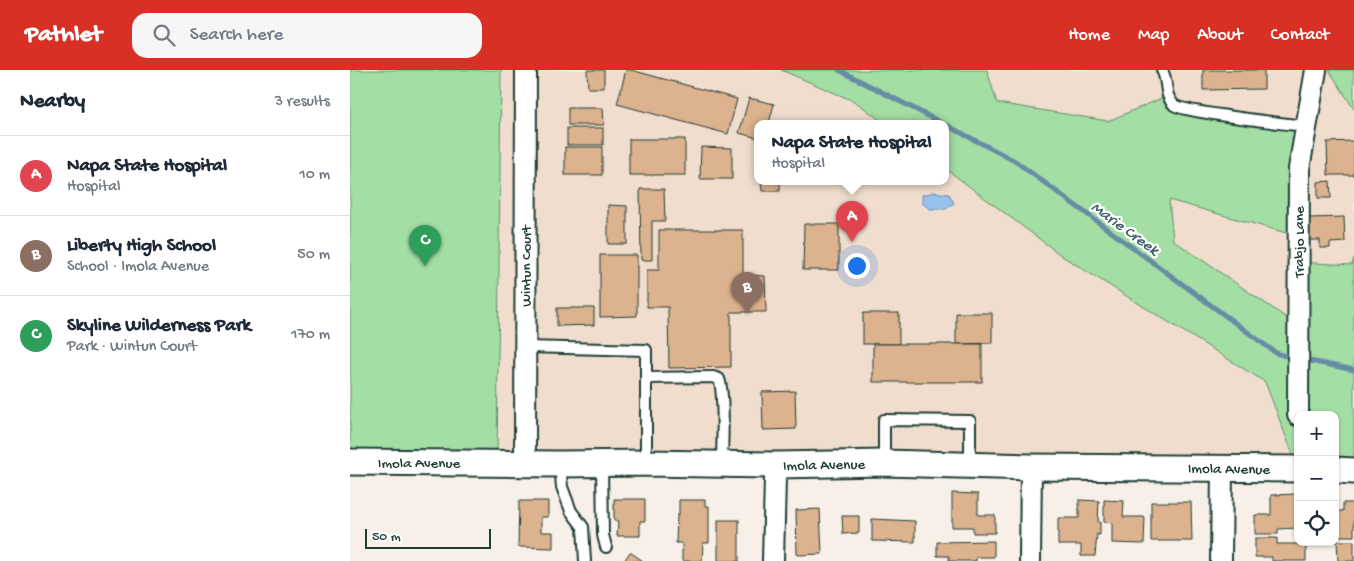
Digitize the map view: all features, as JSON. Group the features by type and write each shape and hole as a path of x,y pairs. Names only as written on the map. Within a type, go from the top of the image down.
{"street":[{"name":"Wintun Court","path":"525,463 526,70"},
{"name":"Trabjo Lane","path":"1298,411 1299,169 1316,70"},
{"name":"Imola Avenue","path":"350,462 778,465 884,463 1031,467 1294,469"},
{"path":"773,561 775,478 778,465"},
{"path":"1030,561 1031,467"},
{"path":"1221,561 1222,468"},
{"path":"1339,470 1354,471"}],"lane":[{"path":"1162,70 1167,78 1167,96 1176,106 1226,116 1306,126"},
{"path":"525,347 646,350 646,463"},
{"path":"646,378 713,377 719,379 722,401 722,464"},
{"path":"884,463 884,420 970,421 970,465"},
{"path":"560,464 562,487 571,512 583,527 585,561"},
{"path":"602,464 603,535 606,547"}],"shaded area":[{"path":"350,70 1354,70 1354,471 1339,427 1339,411 1294,411 1294,469 497,462"}],"green space":[{"path":"350,70 501,70 497,462 350,462"},
{"path":"781,70 987,70 997,103 1108,121 1167,96 1176,107 1306,126 1297,236 1169,200 1173,240 1297,325 1297,262 1352,265 1354,258 1354,471 1339,470 1339,411 1294,411 1294,458 1265,382 1062,256 949,171 949,120 880,120 856,102"},
{"path":"1329,70 1354,70 1354,109"}],"water":[{"path":"934,192 949,194 954,203 946,209 930,209 922,203 922,195"}],"building":[{"path":"587,70 604,70 604,88 588,88"},
{"path":"626,70 737,99 728,134 617,104"},
{"path":"1203,70 1264,70 1264,89 1203,90"},
{"path":"749,98 774,104 770,120 754,120 754,137 739,133"},
{"path":"568,108 603,108 604,125 568,125"},
{"path":"567,128 603,128 603,145 567,145"},
{"path":"629,139 685,139 685,175 629,175"},
{"path":"1354,141 1354,175 1328,175 1327,142"},
{"path":"565,147 602,147 602,175 565,175"},
{"path":"701,147 732,148 732,179 700,179"},
{"path":"1330,181 1331,198 1318,198 1318,182"},
{"path":"761,185 780,185 780,191 762,191"},
{"path":"640,189 664,189 665,221 652,221 652,260 641,260"},
{"path":"608,205 627,206 627,244 608,244"},
{"path":"1344,217 1345,242 1330,243 1330,248 1320,248 1320,240 1309,240 1308,218"},
{"path":"804,224 839,224 839,270 803,270"},
{"path":"659,230 743,230 743,275 765,276 766,312 731,312 731,367 669,368 668,307 647,307 647,270 659,270"},
{"path":"600,255 637,255 637,316 600,317"},
{"path":"557,308 594,308 594,325 557,326"},
{"path":"863,313 899,313 899,344 863,344"},
{"path":"956,313 992,313 992,343 956,344"},
{"path":"873,344 982,344 982,382 873,382"},
{"path":"795,391 796,429 763,430 762,392"},
{"path":"952,493 978,494 978,515 995,515 995,533 973,533 973,527 952,527"},
{"path":"1294,494 1294,528 1278,529 1278,534 1255,534 1255,515 1271,515 1271,495"},
{"path":"614,499 645,499 645,521 640,521 640,536 617,536 618,521 614,521"},
{"path":"679,500 705,500 705,506 709,506 709,543 703,543 702,561 682,561 682,543 676,543"},
{"path":"1079,500 1099,501 1098,522 1100,522 1100,535 1097,534 1095,556 1081,556 1081,545 1058,545 1058,518 1079,518"},
{"path":"1104,500 1124,501 1123,517 1145,517 1144,544 1112,543 1112,523 1104,522"},
{"path":"519,501 548,501 548,517 541,517 541,532 553,532 553,548 518,547"},
{"path":"1151,502 1191,502 1192,541 1151,541"},
{"path":"1343,503 1354,503 1354,536 1339,536 1339,511 1343,511"},
{"path":"820,509 822,554 797,555 796,510"},
{"path":"842,516 859,516 859,533 843,534"},
{"path":"872,519 915,521 915,542 872,541"},
{"path":"718,520 739,520 739,561 718,561"},
{"path":"1255,538 1277,538 1277,544 1306,546 1306,561 1272,561 1272,557 1255,557"},
{"path":"994,541 994,557 976,557 976,561 949,561 949,556 937,556 937,542"},
{"path":"1339,541 1354,541 1354,561 1338,561"},
{"path":"630,552 643,561 624,561"}],"waterway":[{"name":"Marie Creek","path":"839,70 936,120"},
{"name":"Marie Creek","path":"949,127 1015,161 1276,353 1286,356"},
{"name":"Marie Creek","path":"1310,361 1354,370"}],"place":[{"name":"Napa State Hospital","path":"852,242"},
{"name":"Skyline Wilderness Park","path":"425,266"},
{"name":"Liberty High School","path":"747,313"}]}
